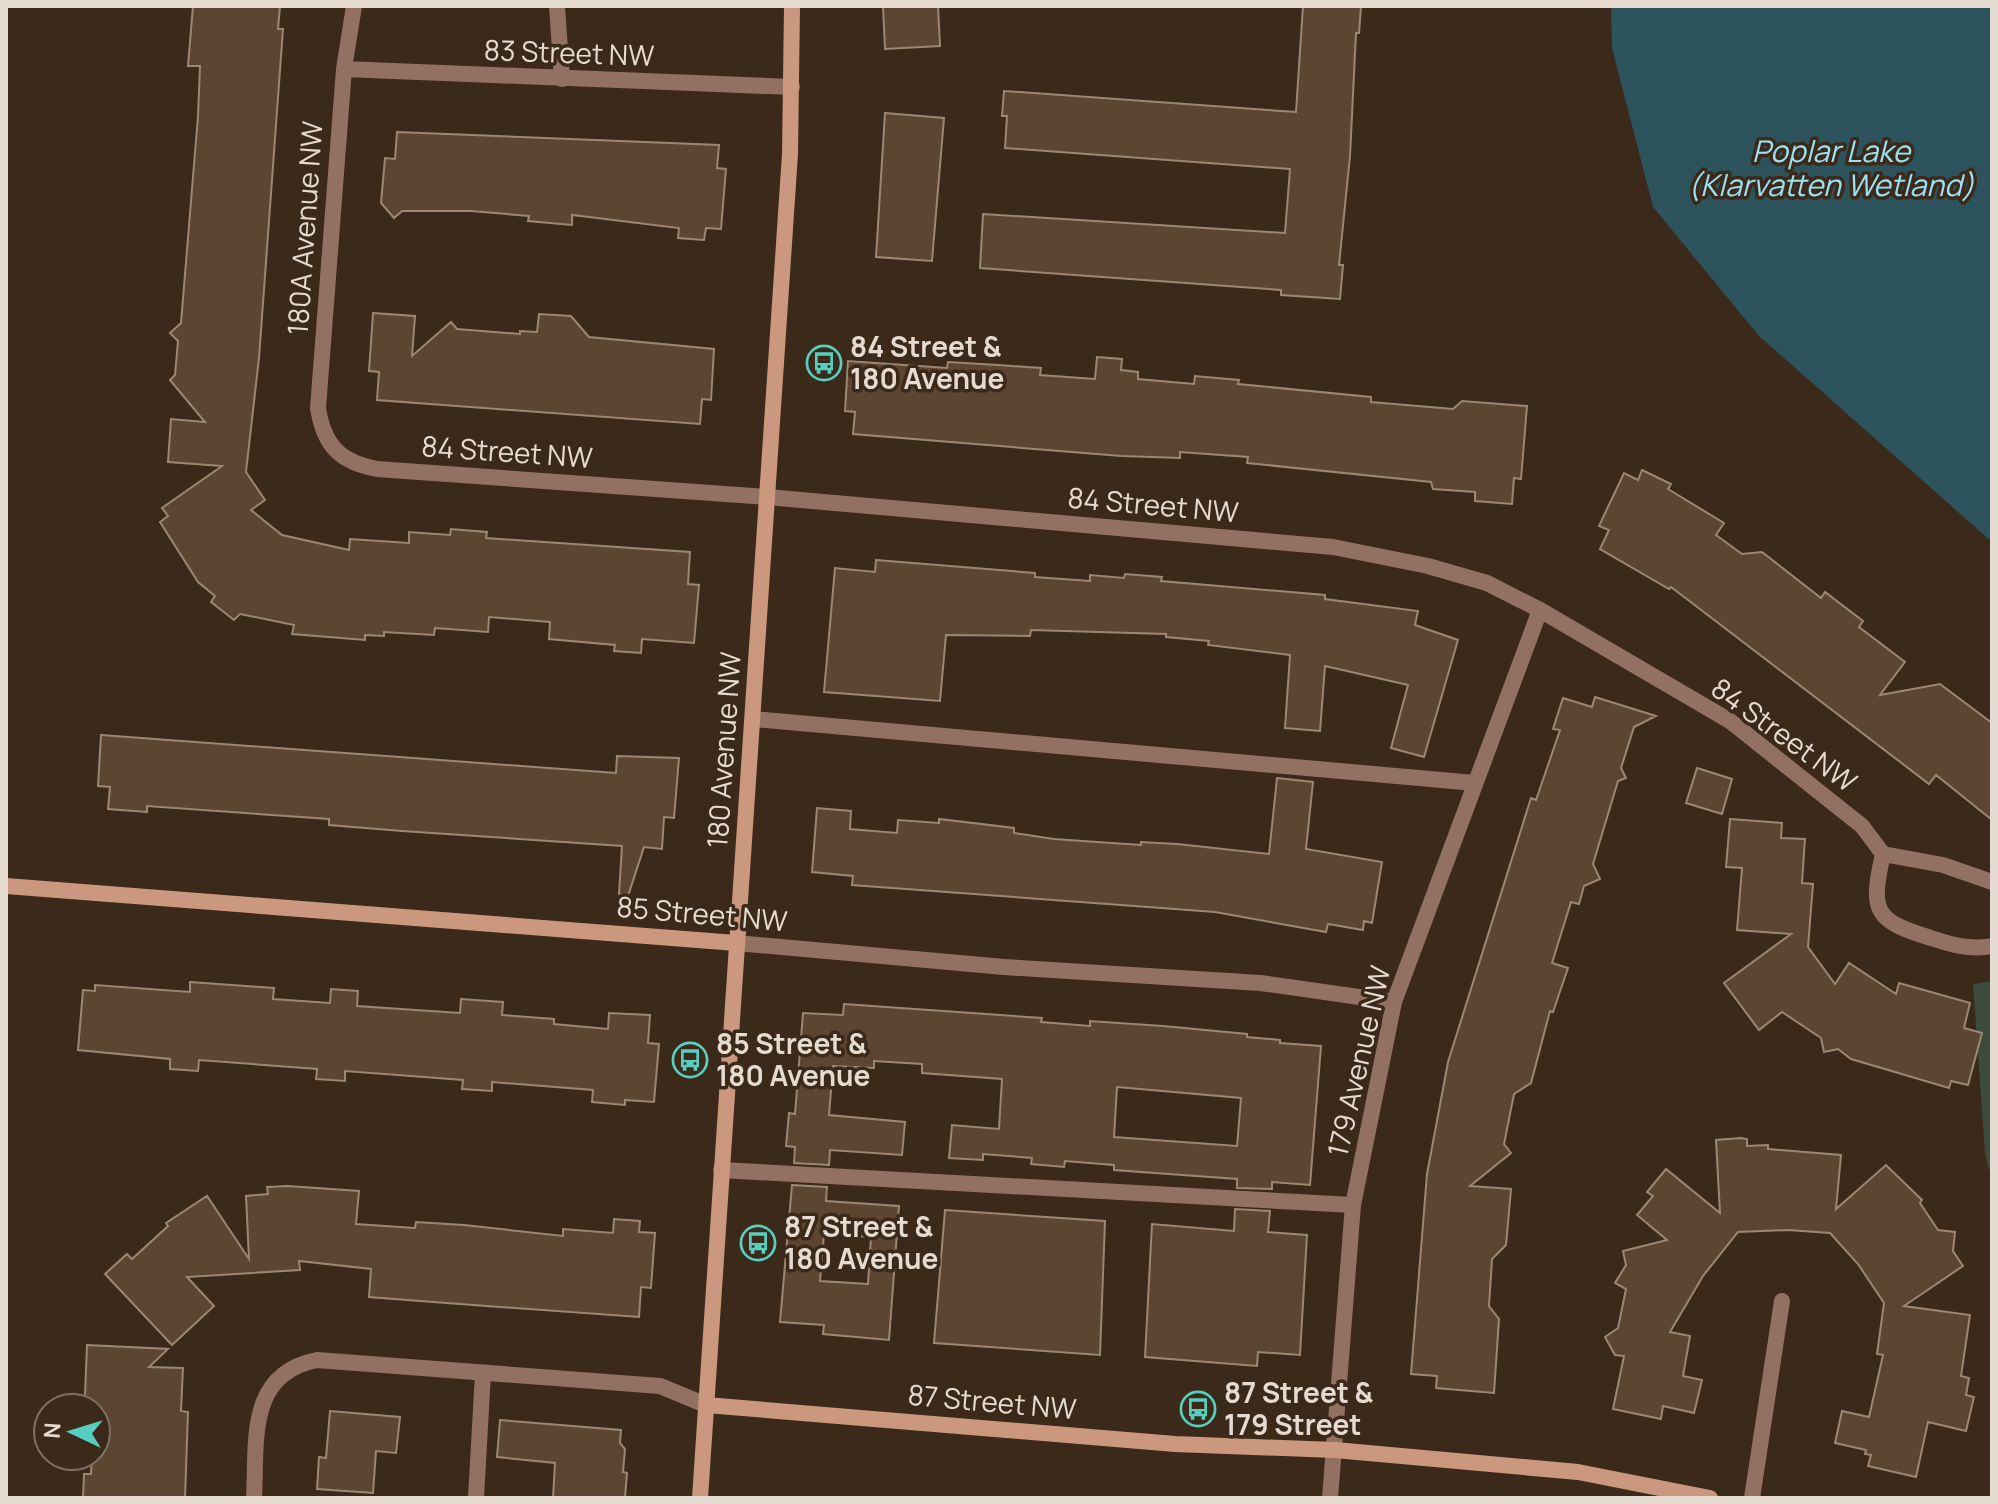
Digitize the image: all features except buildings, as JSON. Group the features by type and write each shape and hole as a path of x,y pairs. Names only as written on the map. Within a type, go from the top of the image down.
{"street":[{"name":"180A Avenue NW","path":"334,451 325,439 318,408 344,69 354,6"},
{"path":"557,6 562,79"},
{"name":"180 Avenue NW","path":"700,1498 767,497 792,87 792,6"},
{"name":"83 Street NW","path":"344,69 792,87"},
{"name":"84 Street NW","path":"334,451 345,460 377,469 767,497 1375,553 1487,583 1540,610 1730,721 1862,826 1883,854"},
{"name":"179 Avenue NW","path":"1330,1498 1353,1205 1394,1002 1540,610"},
{"path":"753,719 1475,783"},
{"path":"1992,882 1943,865 1883,854 1874,891 1880,912 1895,928 1974,950 1992,946"},
{"name":"85 Street NW","path":"6,886 1004,967 1261,983 1394,1002"},
{"path":"721,1170 1353,1205"},
{"path":"1752,1498 1782,1301"},
{"name":"87 Street NW","path":"254,1498 264,1396 276,1377 295,1364 317,1360 660,1386 706,1405 1175,1444 1335,1450 1578,1472 1710,1498"},
{"path":"476,1498 483,1373"}],"green space":[{"path":"1992,981 1992,1180 1985,1154 1973,984"}],"water":[{"name":"Poplar Lake (Klarvatten Wetland)","path":"1611,6 1992,6 1992,542 1759,336 1653,207 1612,48"}],"place":[{"name":"84 Street & 180 Avenue","path":"824,363"},
{"name":"85 Street & 180 Avenue","path":"690,1060"},
{"name":"87 Street & 180 Avenue","path":"758,1243"},
{"name":"87 Street & 179 Street","path":"1198,1409"}]}
